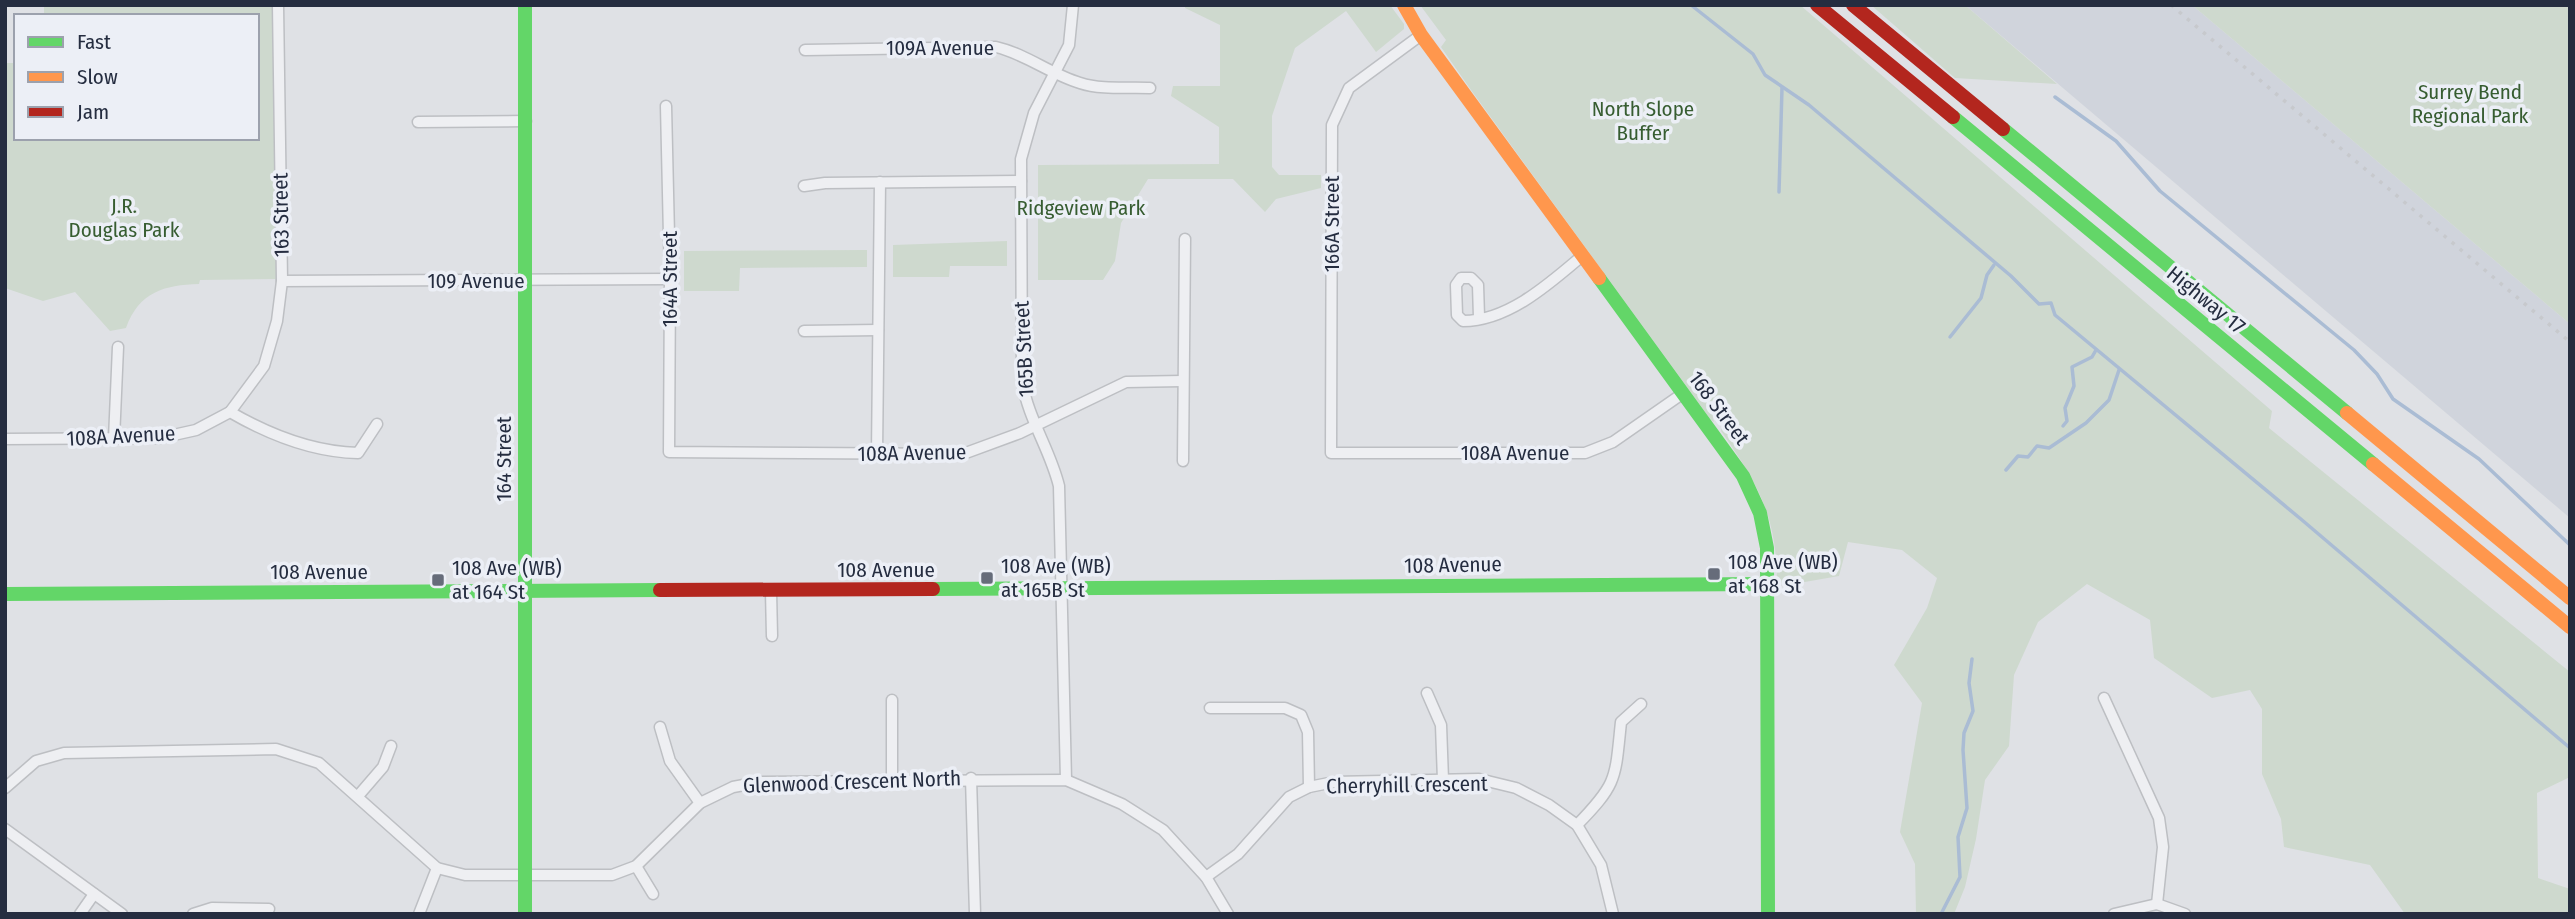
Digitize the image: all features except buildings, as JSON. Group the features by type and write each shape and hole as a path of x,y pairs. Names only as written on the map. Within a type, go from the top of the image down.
{"main road":[{"name":"164 Street","path":"525,5 525,914"},
{"name":"168 Street","path":"1404,5 1421,35 1743,476 1760,513 1767,548 1768,914"},
{"name":"Highway 17","path":"1817,5 1914,88 2570,627"},
{"name":"Highway 17","path":"1853,5 2570,598"},
{"name":"108 Avenue","path":"5,594 1766,584"}],"street":[{"name":"163 Street","path":"230,412 264,366 277,321 282,281 278,5"},
{"name":"165B Street","path":"1066,780 1059,486 1054,464 1026,405 1020,365 1021,181 1024,140 1034,113 1069,45 1073,5"},
{"name":"166A Street","path":"1331,453 1332,125 1349,88 1421,35"},
{"name":"109A Avenue","path":"805,50 996,47 1017,51 1055,74 1083,84 1150,88"},
{"name":"164A Street","path":"666,106 670,279 669,452"},
{"path":"418,122 526,121"},
{"path":"804,186 825,183 1021,181"},
{"path":"877,454 880,183"},
{"path":"1183,460 1185,239"},
{"path":"1479,317 1504,314 1582,256"},
{"name":"109 Avenue","path":"282,281 670,279"},
{"path":"804,331 878,330"},
{"path":"114,439 118,347"},
{"name":"108A Avenue","path":"669,452 963,454 976,452 1126,383 1182,381"},
{"name":"108A Avenue","path":"1331,453 1585,453 1613,442 1682,394"},
{"path":"230,412 255,427 331,453 358,453 377,424"},
{"name":"108A Avenue","path":"5,439 160,438 196,430 230,412"},
{"path":"771,591 772,636"},
{"path":"1427,693 1441,725 1443,780"},
{"path":"2104,698 2159,818 2163,847 2157,904"},
{"path":"892,700 892,780"},
{"path":"1577,825 1605,797 1615,778 1621,723 1641,704"},
{"path":"1210,708 1286,708 1301,715 1308,732 1309,787"},
{"path":"660,727 670,761 699,803"},
{"path":"358,796 383,767 391,746"},
{"path":"5,788 36,761 64,753 276,749 319,763 437,868 419,914"},
{"path":"971,778 975,914"},
{"name":"Glenwood Crescent North","path":"437,868 465,875 612,875 636,866 699,803 733,787 760,782 971,778 1066,780 1122,804 1163,830 1206,877 1228,914"},
{"name":"Cherryhill Crescent","path":"1206,877 1238,854 1289,797 1309,787 1334,782 1479,779 1516,788 1549,805 1577,825 1601,865 1613,914"},
{"path":"5,828 122,914"},
{"path":"636,866 653,894"},
{"path":"80,914 93,894"},
{"path":"2114,914 2157,904 2185,914"},
{"path":"193,914 212,908 269,909"}],"shaded area":[{"path":"1965,5 2192,5 2570,324 2570,518"}],"green space":[{"name":"J.R. Douglas Park","path":"44,5 278,5 277,279 200,280 199,284 164,289 154,293 138,306 126,328 110,331 75,292 43,301 5,288 5,63 14,63 14,140 259,140 259,14 44,14"},
{"name":"Ridgeview Park","path":"1185,5 1390,5 1404,24 1404,29 1376,52 1346,11 1295,48 1272,116 1272,167 1279,175 1321,175 1321,188 1276,199 1265,212 1233,179 1148,179 1121,223 1115,261 1103,280 1038,280 1038,165 1219,164 1219,127 1171,96 1173,86 1220,86 1220,25 1185,8"},
{"name":"North Slope Buffer","path":"1420,5 1800,5 2272,411 2269,428 2570,672 2570,777 2537,793 2538,878 2570,889 2570,914 2405,914 2370,865 2284,847 2281,819 2262,774 2262,709 2250,690 2212,698 2154,658 2150,620 2087,584 2038,622 2014,675 2009,746 1985,780 1965,887 1954,914 1916,914 1915,864 1900,832 1922,703 1894,665 1927,608 1937,578 1902,550 1848,542 1839,576 1799,583 1777,583 1769,519 1755,485 1721,431 1724,419 1714,405 1710,405 1714,422 1711,420 1471,90 1441,47 1446,40"},
{"path":"1871,5 1965,5 2057,84 1955,78"},
{"name":"Surrey Bend Regional Park","path":"2192,5 2570,5 2570,324"},
{"path":"1007,241 1007,266 950,266 949,277 893,277 893,245"},
{"path":"867,250 867,267 740,268 739,291 684,291 684,251"}],"waterway":[{"path":"1691,5 1753,54 1765,75 1809,105 2011,276 2039,304 2051,303 2055,315 2570,748"},
{"path":"1779,192 1782,88"},
{"path":"2055,97 2116,141 2160,191 2354,350 2377,374 2393,399 2479,459 2570,545"},
{"path":"1950,337 1981,298 1987,275 1994,265"},
{"path":"2063,426 2067,421 2065,408 2074,386 2072,367 2092,357 2096,350"},
{"path":"2006,470 2018,456 2028,457 2037,446 2049,448 2086,423 2109,400 2119,370"},
{"path":"1941,914 1960,877 1958,837 1967,808 1963,750 1964,733 1973,711 1969,683 1972,659"}],"railway":[{"path":"2171,5 2570,342"}],"traffic: fast":[{"path":"525,5 525,914"},
{"path":"1953,117 2373,464"},
{"path":"2003,129 2347,413"},
{"path":"1599,278 1743,476 1760,513 1767,548 1768,914"},
{"path":"933,589 1766,584"},
{"path":"5,594 660,590"}],"traffic: slow":[{"path":"1404,5 1421,35 1599,278"},
{"path":"2347,413 2570,598"},
{"path":"2373,464 2570,627"}],"traffic: jam":[{"path":"1817,5 1953,117"},
{"path":"1853,5 2003,129"},
{"path":"660,590 933,589"}],"place":[{"name":"108 Ave (WB) at 168 St","path":"1714,574"},
{"name":"108 Ave (WB) at 165B St","path":"987,578"},
{"name":"108 Ave (WB) at 164 St","path":"438,580"}]}
